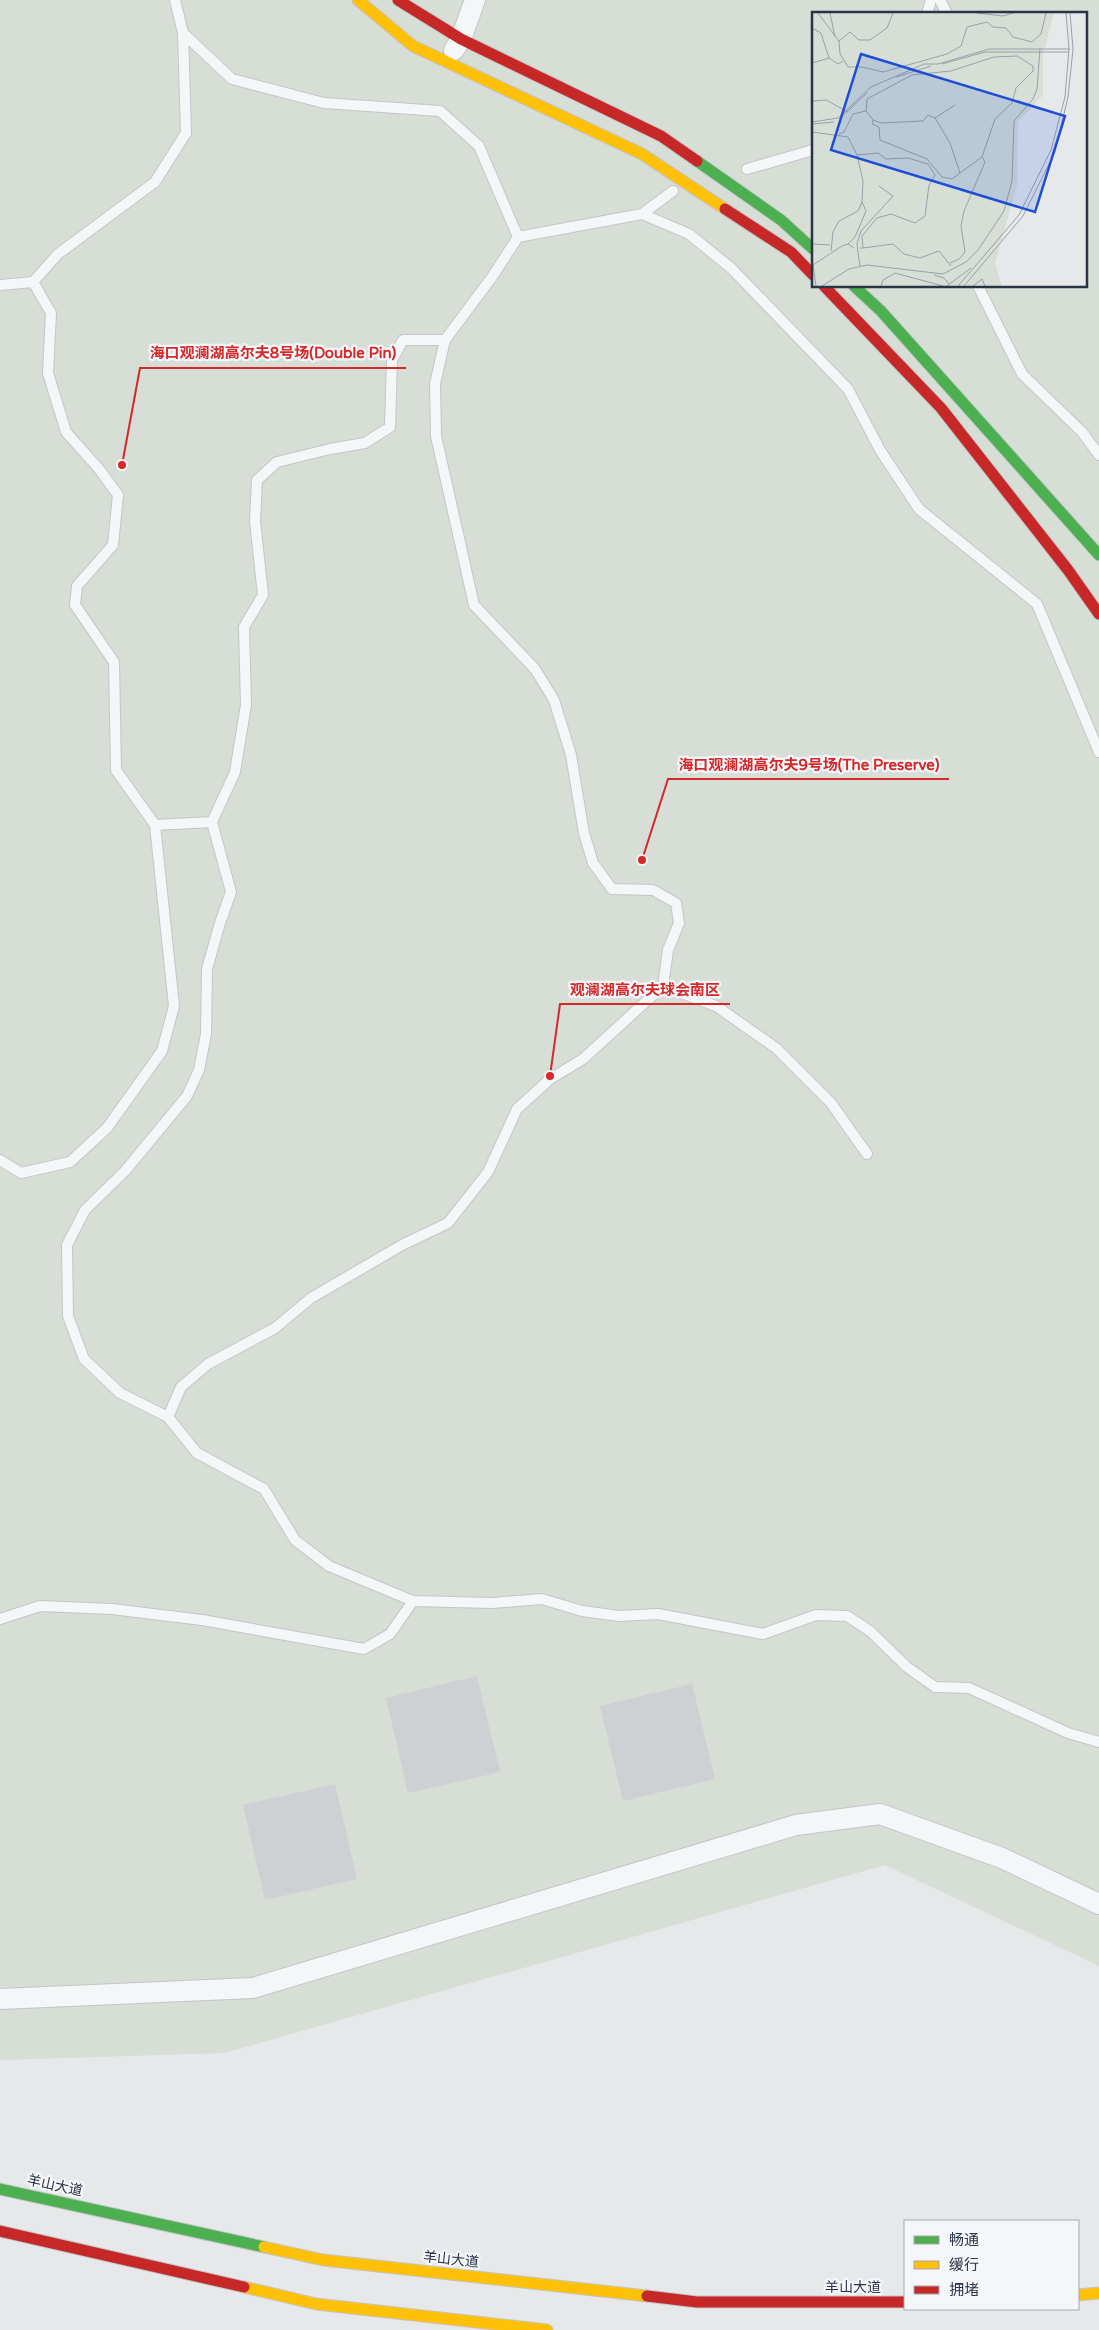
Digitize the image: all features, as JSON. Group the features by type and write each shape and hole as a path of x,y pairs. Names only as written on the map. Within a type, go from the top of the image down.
{"street":[{"path":"358,0 413,46 642,154 791,252 812,274"},
{"path":"398,0 461,39 661,136 781,220 812,248"},
{"path":"447,63 461,39 475,0"},
{"path":"826,288 941,408 1068,570 1099,614"},
{"path":"856,288 881,311 1099,555"},
{"path":"0,1999 253,1988 796,1825 880,1814 1002,1858 1099,1904"},
{"name":"羊山大道","path":"0,2188 323,2260 697,2302 904,2302"},
{"path":"0,2231 316,2304 547,2330"},
{"path":"1079,2295 1099,2293"}],"lane":[{"path":"0,286 33,282 58,254 155,182 186,134 183,32 175,0"},
{"path":"940,0 946,12"},
{"path":"183,32 232,79 324,103 440,111 480,146 518,237"},
{"path":"748,169 812,150"},
{"path":"168,1417 181,1387 208,1364 275,1328 310,1298 402,1245 448,1223 488,1172 517,1109 550,1079 583,1058 663,986 668,950 679,923 676,903 653,890 612,889 593,863 584,833 571,756 554,700 535,669 474,605 436,436 435,384 446,340 492,277 518,237 642,214 673,190"},
{"path":"642,214 689,234 731,268 848,389 880,450 919,510 1037,604 1099,752"},
{"path":"0,1160 21,1173 70,1162 107,1128 162,1051 174,1006 155,825 116,770 114,662 75,605 77,586 113,545 118,495 99,469 66,432 48,373 51,313 33,282"},
{"path":"979,288 1022,374 1082,432 1099,454"},
{"path":"446,340 403,340 392,360 390,426 366,443 330,448 277,462 258,480 255,521 263,595 244,627 246,705 235,772 212,822 231,892 220,923 208,969 206,1034 199,1070 187,1096 126,1171 85,1210 66,1245 68,1316 84,1359 120,1393 168,1417 197,1454 264,1489 295,1540 329,1566 413,1600 492,1603 542,1599 582,1611 618,1616 658,1614 763,1634 816,1614 847,1616 870,1630 907,1666 935,1687 969,1688 1068,1733 1099,1742"},
{"path":"155,825 212,822"},
{"path":"663,986 716,1006 776,1048 832,1103 867,1154"},
{"path":"0,1619 40,1606 112,1609 202,1620 364,1649 390,1634 413,1600"}],"shaded area":[{"path":"0,0 1099,0 1099,1966 885,1865 225,2053 0,2060"}],"building":[{"path":"477,1676 500,1772 408,1793 386,1698"},
{"path":"692,1684 715,1779 623,1801 600,1706"},
{"path":"335,1784 357,1879 265,1900 243,1805"}],"traffic: fast":[{"path":"697,161 781,220 812,248"},
{"path":"856,288 881,311 1099,555"},
{"path":"0,2189 264,2247"}],"traffic: slow":[{"path":"358,0 413,46 642,154 725,209"},
{"path":"264,2247 323,2260 647,2296"},
{"path":"244,2287 316,2304 547,2330"},
{"path":"1079,2295 1099,2293"}],"traffic: jam":[{"path":"398,0 461,39 661,136 697,161"},
{"path":"725,209 791,252 812,274"},
{"path":"826,288 941,408 1068,570 1099,614"},
{"path":"0,2231 244,2287"},
{"path":"647,2296 697,2302 904,2302"}],"place":[{"name":"海口观澜湖高尔夫8号场(Double Pin)","path":"122,465"},
{"name":"海口观澜湖高尔夫9号场(The Preserve)","path":"642,860"},
{"name":"观澜湖高尔夫球会南区","path":"550,1076"}]}
